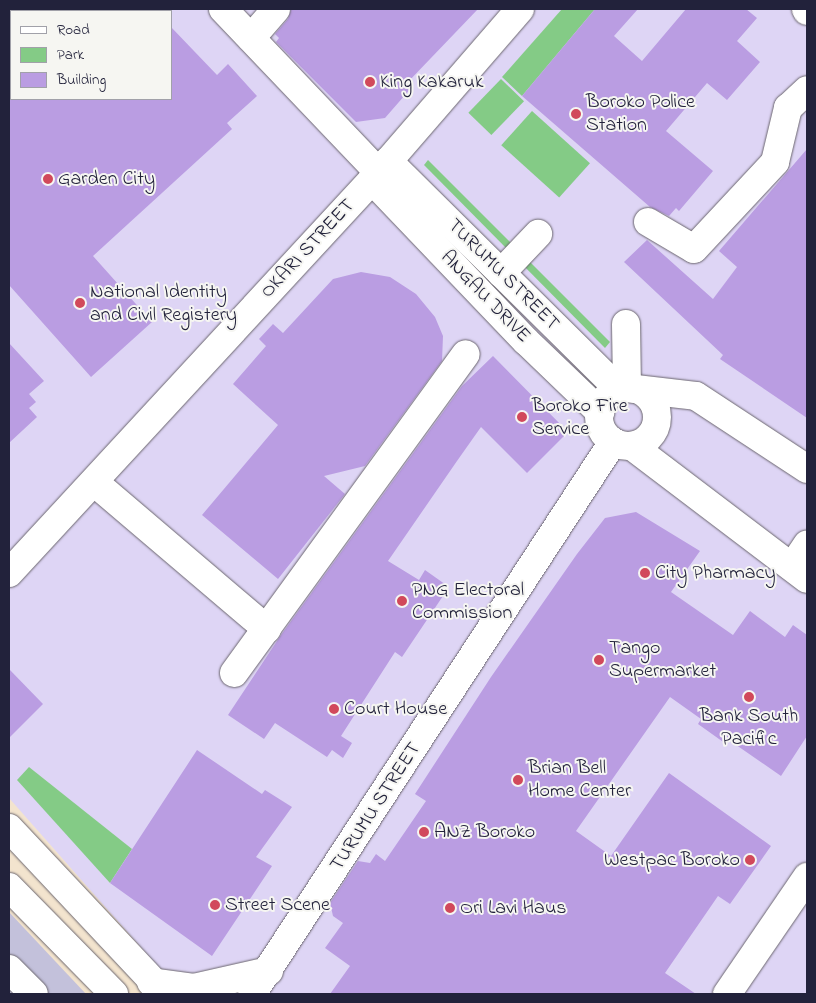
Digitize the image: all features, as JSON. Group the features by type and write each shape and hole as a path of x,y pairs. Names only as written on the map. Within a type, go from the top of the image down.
{"main road":[{"name":"ANGAU DRIVE","path":"223,9 379,171 526,341 600,412"},
{"path":"251,38 276,9"},
{"name":"OKARI STREET","path":"9,573 379,171 520,9"},
{"path":"648,222 694,249 775,162 788,108 807,90"},
{"name":"TURUMU STREET","path":"379,171 501,273 629,390"},
{"path":"501,273 538,234"},
{"path":"626,324 629,390"},
{"path":"234,673 466,354"},
{"path":"623,444 649,438 657,420 652,400 629,390"},
{"path":"807,469 696,396 667,390 629,390 609,396 600,412 602,430 800,573 807,544"},
{"name":"TURUMU STREET","path":"252,994 623,444"},
{"path":"94,482 267,629"},
{"path":"9,828 158,988 194,988 269,971"},
{"path":"727,994 807,877"},
{"path":"9,887 114,994"},
{"path":"9,969 34,994"}],"shaded area":[{"path":"9,9 805,9 807,12 807,867 719,994 182,994 9,798"},
{"path":"807,890 807,994 735,994"},
{"path":"9,912 86,994 9,994"}],"green space":[{"path":"562,9 595,9 522,96 502,77"},
{"path":"501,79 524,101 491,135 468,113"},
{"path":"532,111 590,163 559,197 501,145"},
{"path":"428,160 610,342 605,348 424,165"},
{"path":"29,767 132,849 110,883 17,780"}],"building":[{"path":"291,9 478,9 407,83 412,87 385,118 356,122 276,42 279,38 275,34 288,19"},
{"path":"595,9 638,9 614,36 642,61 686,9 746,9 757,18 737,41 760,62 727,100 707,83 666,131 713,171 679,211 676,208 669,216 650,207 522,96"},
{"path":"172,28 217,75 228,64 257,96 227,123 232,129 93,256 152,322 91,377 9,285 9,99 172,100"},
{"path":"807,149 807,418 720,359 723,355 624,262 647,240 713,299 737,267 719,251"},
{"path":"361,272 390,277 416,294 435,317 443,336 442,361 365,466 324,476 345,494 278,579 202,515 278,425 233,384 266,346 259,339 273,324 283,333 333,279"},
{"path":"9,343 44,381 29,394 36,402 29,408 37,417 9,443"},
{"path":"493,356 568,432 527,473 481,427 457,461 388,561 419,580 425,570 449,587 402,657 395,652 341,736 352,743 343,758 332,750 327,757 275,723 264,739 228,715 281,635 462,386"},
{"path":"636,512 700,551 671,592 733,635 750,611 785,637 793,625 807,635 807,736 781,776 729,740 726,744 698,724 701,719 670,697 576,831 611,856 669,773 771,846 730,904 718,896 665,973 696,994 330,994 350,966 325,948 343,923 333,916 330,903 358,861 370,863 376,854 385,861 426,801 415,794 491,677 577,554 605,518"},
{"path":"9,669 43,704 9,738"},
{"path":"197,750 262,794 265,790 292,807 256,857 272,866 212,956 110,883"}],"place":[{"name":"King Kakaruk","path":"370,82"},
{"name":"Boroko Police Station","path":"576,114"},
{"name":"Garden City","path":"48,179"},
{"name":"National Identity and Civil Registery","path":"80,303"},
{"name":"Boroko Fire Service","path":"522,417"},
{"name":"City Pharmacy","path":"645,573"},
{"name":"PNG Electoral Commission","path":"402,601"},
{"name":"Tango Supermarket","path":"599,660"},
{"name":"Bank South Pacific","path":"749,697"},
{"name":"Court House","path":"334,709"},
{"name":"Brian Bell Home Center","path":"518,780"},
{"name":"ANZ Boroko","path":"424,832"},
{"name":"Westpac Boroko","path":"750,860"},
{"name":"Street Scene","path":"215,905"},
{"name":"Ori Lavi Haus","path":"450,908"}]}
